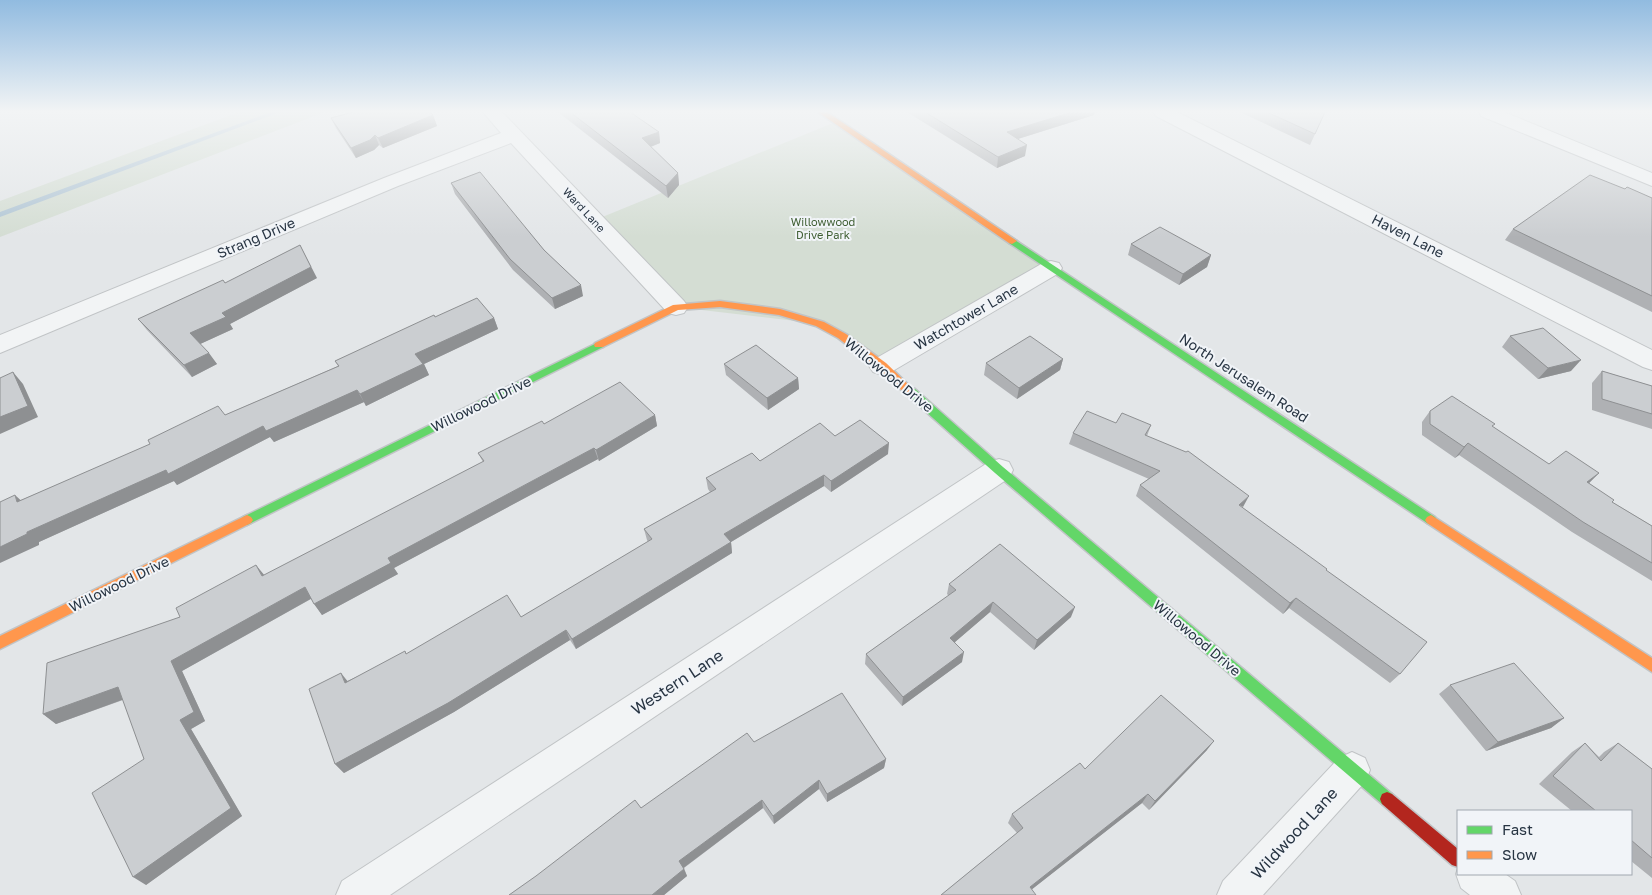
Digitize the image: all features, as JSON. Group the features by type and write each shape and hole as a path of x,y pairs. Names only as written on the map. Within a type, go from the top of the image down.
{"street":[{"name":"Strang Drive","path":"0,345 391,182 466,154"},
{"name":"Ward Lane","path":"531,154 676,308"},
{"name":"North Jerusalem Road","path":"883,154 1051,268 1652,666"},
{"name":"Haven Lane","path":"1245,154 1652,361"},
{"path":"1589,154 1652,180"},
{"name":"Watchtower Lane","path":"882,366 1051,268"},
{"name":"Willowood Drive","path":"0,643 676,308 720,304 780,312 820,324 842,336 882,366 999,470 1457,858"},
{"name":"Western Lane","path":"356,895 999,470"},
{"name":"Wildwood Lane","path":"1237,895 1352,770"},
{"path":"1476,875 1501,895"}],"green space":[{"path":"127,154 216,154 0,237 0,201"},
{"name":"Willowwood Drive Park","path":"758,154 879,154 1048,268 885,365 821,324 676,307 595,220"}],"building":[{"path":"624,154 658,154 678,173 666,186"},
{"path":"993,154 1006,154 998,157"},
{"path":"480,172 544,250 581,285 552,298 510,259 451,183"},
{"path":"1590,175 1625,189 1627,187 1652,198 1652,296 1513,229"},
{"path":"1160,227 1211,255 1183,274 1131,244"},
{"path":"300,245 311,267 222,313 226,317 190,333 209,353 184,365 138,319 223,280 225,283"},
{"path":"477,298 494,318 415,354 423,364 360,394 357,390 266,431 263,426 168,474 166,470 27,532 27,534 0,547 0,502 15,495 17,502 150,444 148,440 218,406 225,415 339,366 335,361 434,315 435,317"},
{"path":"1543,328 1581,360 1548,368 1510,336"},
{"path":"1030,336 1063,359 1019,388 986,363"},
{"path":"756,345 798,378 767,398 724,364"},
{"path":"1602,371 1652,386 1652,414 1602,399"},
{"path":"13,372 28,406 0,417 0,378"},
{"path":"620,382 655,415 596,450 594,448 388,558 391,563 314,604 305,587 171,661 194,712 180,720 231,808 133,877 92,793 144,759 118,687 43,714 47,663 180,617 176,608 256,565 262,576 484,461 478,453 542,421 544,424"},
{"path":"1452,396 1495,424 1492,426 1549,464 1566,451 1599,473 1587,482 1614,500 1612,502 1652,526 1652,563 1583,522 1468,443 1464,447 1430,424 1430,411"},
{"path":"1087,411 1116,423 1122,413 1151,425 1145,435 1186,452 1188,451 1249,496 1239,505 1427,642 1400,674 1296,598 1290,603 1140,485 1160,471 1073,433"},
{"path":"860,420 889,443 831,481 824,475 724,534 731,542 572,639 566,630 448,703 335,764 309,689 341,673 345,683 405,651 406,654 507,595 521,617 652,539 644,529 716,489 706,478 752,453 760,461 820,423 835,436"},
{"path":"1000,544 1075,607 1037,640 993,602 950,638 964,652 903,697 866,654 956,590 949,584"},
{"path":"1514,663 1564,718 1498,742 1450,685"},
{"path":"842,693 886,759 827,794 819,780 773,816 762,800 679,861 684,869 652,895 509,895 635,800 641,808 747,733 754,742"},
{"path":"1161,695 1214,741 1155,801 1148,794 1030,887 1036,895 941,895 1023,828 1012,814 1080,763 1085,769"},
{"path":"1585,743 1601,761 1618,743 1652,769 1652,858 1632,841 1632,810 1595,810 1553,776"}],"waterway":[{"path":"0,215 165,154"}],"traffic: fast":[{"path":"1012,241 1431,520"},
{"path":"247,520 599,345"},
{"path":"911,392 999,470 1387,799"}],"traffic: slow":[{"path":"884,154 1012,241"},
{"path":"599,345 676,307 720,304 780,312 820,324 842,336 882,366 911,392"},
{"path":"0,643 247,520"},
{"path":"1431,520 1652,666"}],"traffic: jam":[{"path":"1387,799 1457,858"}]}
